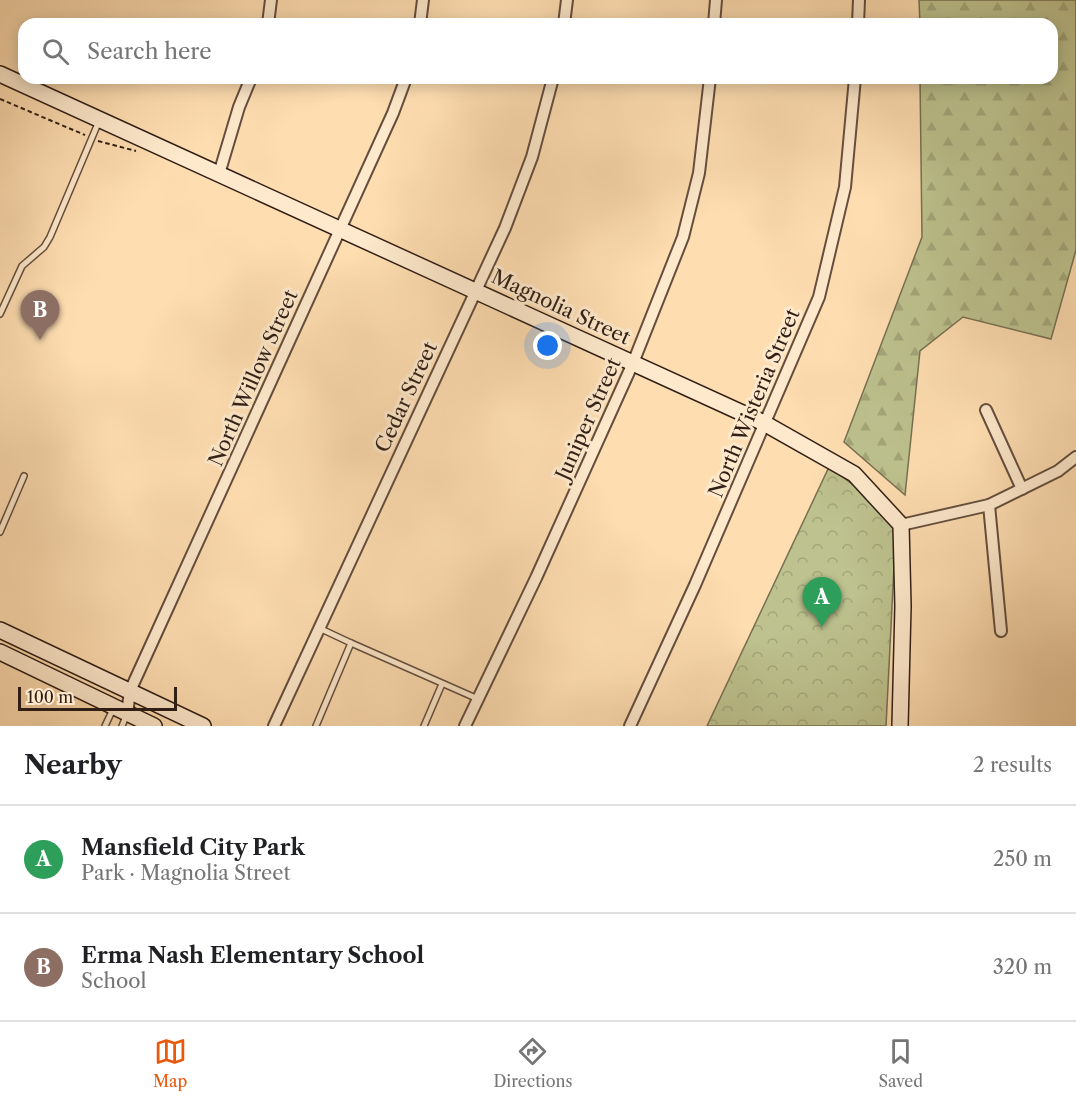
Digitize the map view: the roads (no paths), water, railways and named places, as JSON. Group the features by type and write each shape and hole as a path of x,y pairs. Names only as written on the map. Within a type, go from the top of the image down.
{"street":[{"path":"269,18 272,0"},
{"path":"421,18 423,0"},
{"path":"565,18 567,0"},
{"path":"714,18 716,0"},
{"path":"858,18 859,0"},
{"name":"Magnolia Street","path":"3,77 18,84"},
{"name":"Magnolia Street","path":"19,84 764,423 854,474 901,525"},
{"path":"219,174 239,106 248,84"},
{"name":"North Willow Street","path":"121,716 130,691 404,84"},
{"name":"Cedar Street","path":"274,726 505,228 532,157 551,84"},
{"name":"Juniper Street","path":"465,726 537,578 633,363 683,237 699,173 709,84"},
{"name":"North Wisteria Street","path":"630,726 695,585 819,297 845,187 854,84"},
{"path":"986,410 1022,489"},
{"path":"900,726 903,606 901,525 989,505 1058,471 1076,457"},
{"path":"989,505 1001,631"},
{"path":"0,630 203,726"},
{"path":"0,652 121,716 154,726"}],"lane":[{"path":"0,314 22,266 44,247 50,237 99,119"},
{"path":"0,532 24,476"},
{"path":"319,628 478,699"},
{"path":"316,726 351,643"},
{"path":"424,726 442,684"},
{"path":"105,726 121,716"}],"place":[{"name":"Erma Nash Elementary School","path":"40,340"},
{"name":"Mansfield City Park","path":"822,627"}]}
